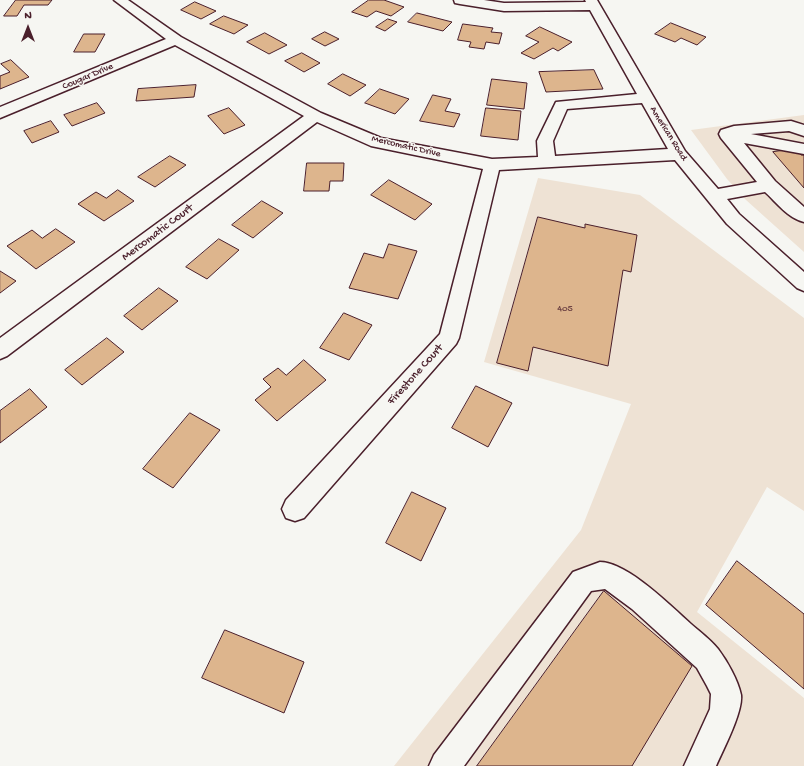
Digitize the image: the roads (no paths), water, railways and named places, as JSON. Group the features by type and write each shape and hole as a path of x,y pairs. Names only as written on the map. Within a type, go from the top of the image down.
{"street":[{"name":"Mercomatic Drive","path":"120,0 176,40 315,116 377,142 492,165 679,154"},
{"path":"460,0 504,7 593,3"},
{"name":"American Road","path":"593,3 679,154 734,219 804,283"},
{"name":"Cougar Drive","path":"0,113 176,40"},
{"path":"547,162 545,142 561,105 647,98"},
{"name":"Mercomatic Court","path":"0,350 315,116"},
{"path":"728,135 727,134 734,131 791,126 804,131"},
{"path":"728,135 804,149"},
{"path":"728,135 769,185 795,210 804,216"},
{"name":"Firestone Court","path":"295,509 449,338 492,165"},
{"path":"714,196 769,185"},
{"path":"444,766 582,581 596,575 607,576 625,586 707,658 715,671 726,695 721,721 700,766"}]}
